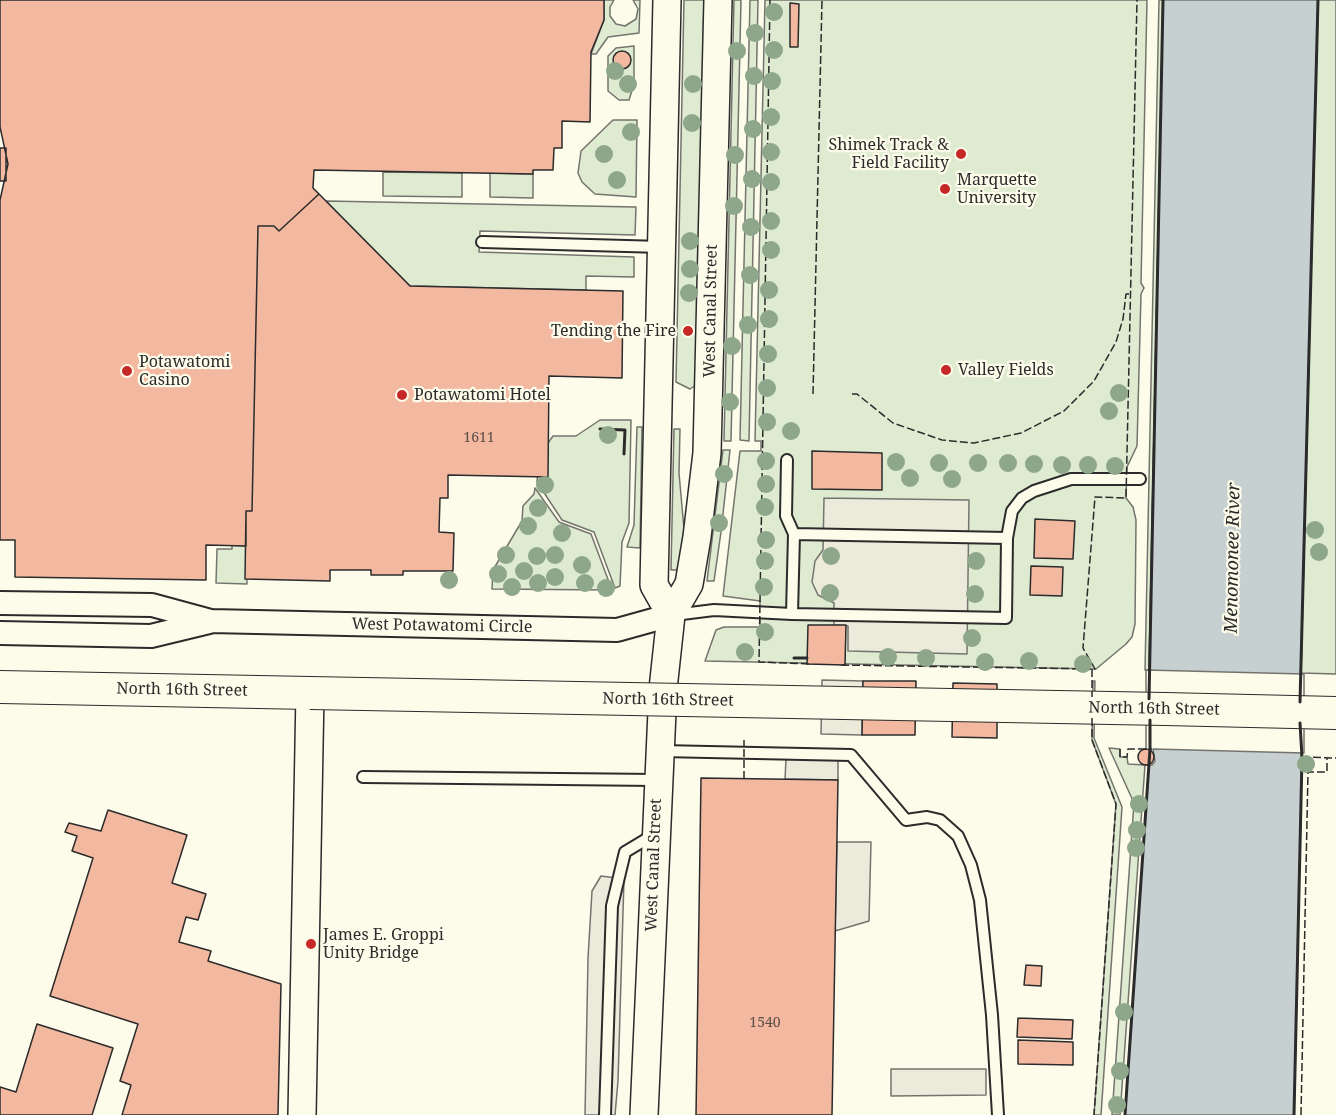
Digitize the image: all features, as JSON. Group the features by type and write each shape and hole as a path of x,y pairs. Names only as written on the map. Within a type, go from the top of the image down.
{"main road":[{"name":"North 16th Street","path":"0,687 1336,712"}],"street":[{"path":"667,0 654,585 671,615"},
{"name":"West Canal Street","path":"644,1115 658,751 671,615 688,584 698,537 707,453 717,0"},
{"name":"West Potawatomi Circle","path":"0,603 152,605 211,621 617,630 671,615"},
{"name":"West Potawatomi Circle","path":"0,633 151,636 211,621"},
{"path":"302,1115 310,693"}],"lane":[{"path":"482,242 662,247"},
{"path":"787,460 786,516 794,534 792,614"},
{"path":"671,615 714,610 792,614 1006,618 1007,538 1012,511 1022,498 1034,491 1071,479 1140,480"},
{"path":"794,534 1007,538"},
{"path":"658,751 851,755 906,820 927,817 940,820 958,836 972,864 980,900 992,1015 998,1115"},
{"path":"363,777 657,780"},
{"path":"605,1115 612,906 625,852 655,834"}],"green space":[{"path":"604,0 614,0 610,7 610,16 616,24 625,26 636,19 638,9 633,0 640,0 639,33 608,37 596,54 591,54 604,20"},
{"path":"684,0 704,0 696,385 690,389 676,382"},
{"path":"734,0 741,0 731,441 724,441"},
{"path":"750,0 758,0 749,441 740,440"},
{"name":"Valley Fields","path":"765,0 1147,0 1141,283 1144,288 1141,294 1137,446 1127,467 1126,498 1133,507 1136,520 1135,624 1132,637 1126,644 1096,669 705,661 716,630 724,627 760,627 760,601 723,596 740,451 761,451 761,441 755,441"},
{"path":"1159,0 1163,0 1149,670 1145,670"},
{"path":"1318,0 1336,0 1336,674 1301,673"},
{"path":"634,46 634,84 629,100 619,100 608,91 608,56 616,48"},
{"path":"613,120 637,120 636,197 595,194 582,182 578,173 581,151"},
{"path":"383,172 462,173 462,197 383,196"},
{"path":"490,173 533,174 533,198 490,197"},
{"path":"326,201 636,207 635,235 480,231 479,252 634,257 634,277 586,276 586,290 410,286"},
{"path":"600,420 631,420 629,523 622,542 620,586 615,588 594,532 562,520 537,482 539,456 553,436 576,436"},
{"path":"637,427 642,427 640,548 627,547 634,525"},
{"path":"674,429 680,429 679,473 684,529 678,570 671,570"},
{"path":"723,450 730,450 721,532 714,581 707,581"},
{"path":"535,488 559,522 591,534 612,590 492,589 493,570 522,521 523,506 534,494"},
{"path":"232,545 246,546 247,584 216,583 217,549 232,549"},
{"path":"1093,681 1095,681 1094,738 1122,807 1101,1115 1094,1115 1116,804 1092,740"},
{"path":"1109,748 1120,749 1120,757 1127,757 1128,764 1145,765 1120,1115 1112,1115 1134,803"}],"shaded area":[{"path":"824,498 969,500 967,654 848,651 848,626 834,625 834,603 818,595 812,582 815,561 823,550"},
{"path":"822,680 863,681 862,735 821,734"},
{"path":"786,759 838,760 838,780 785,779"},
{"path":"837,842 871,842 869,921 835,931"},
{"path":"601,876 624,879 618,1081 615,1115 585,1115 588,958 592,891"},
{"path":"891,1069 986,1069 986,1095 891,1096"}],"water":[{"name":"Menomonee River","path":"1163,0 1318,0 1299,750 1302,757 1294,1115 1125,1115 1150,749 1149,670"}],"pier":[{"path":"1146,670 1304,674 1304,753 1153,749 1155,761 1152,765 1146,765"}],"building":[{"name":"Potawatomi Casino","path":"0,0 604,0 604,20 591,52 590,122 562,121 562,148 554,148 553,170 533,170 533,174 314,170 313,188 319,194 279,231 274,226 258,226 252,511 246,511 246,546 206,545 206,580 15,577 15,540 0,540 0,200 8,164 0,127"},
{"path":"790,3 799,4 798,47 790,47"},
{"path":"618,51 626,51 631,56 629,67 618,69 613,64 613,56"},
{"path":"0,148 6,148 6,181 0,181"},
{"name":"Potawatomi Hotel","path":"319,194 410,286 623,291 622,378 549,376 548,477 448,475 448,498 440,498 439,532 454,533 453,571 403,571 403,575 371,575 371,570 330,570 330,581 245,579 246,511 252,511 258,226 274,226 279,231"},
{"path":"812,451 882,453 882,490 812,489"},
{"path":"1035,519 1075,521 1073,559 1034,558"},
{"path":"1031,566 1063,567 1062,596 1030,595"},
{"path":"808,625 846,625 845,665 807,664"},
{"path":"863,681 916,681 915,735 862,735"},
{"path":"953,683 997,684 997,738 952,737"},
{"path":"1143,749 1149,749 1154,757 1152,763 1143,765 1138,760 1138,754"},
{"path":"701,778 838,780 832,1115 696,1115"},
{"path":"108,810 187,835 172,883 206,894 198,920 186,917 179,942 211,951 208,961 281,984 278,1115 122,1115 131,1085 120,1081 138,1024 50,996 93,858 72,851 77,836 65,832 69,823 101,831"},
{"path":"1026,965 1042,966 1041,986 1024,985"},
{"path":"1018,1018 1073,1020 1072,1039 1017,1037"},
{"path":"37,1024 113,1048 92,1115 0,1115 0,1087 16,1092"},
{"path":"1018,1040 1073,1042 1073,1065 1018,1064"}],"fence":[{"path":"770,0 759,662 811,664"},
{"path":"813,394 822,0"},
{"path":"841,665 1095,669 1083,648 1095,497 1126,498 1137,0"},
{"path":"852,394 857,394 893,423 942,440 974,443 1021,433 1064,411 1094,381 1116,342 1123,319 1126,294 1131,294"},
{"path":"1092,669 1092,697"},
{"path":"1092,718 1092,740 1116,804 1094,1115"},
{"path":"744,740 744,779"},
{"path":"1120,749 1120,757 1127,757 1128,749 1152,749"},
{"path":"1302,757 1336,758"},
{"path":"1301,1115 1308,772 1327,772 1327,758"}],"wall":[{"path":"1149,699 1163,0"},
{"path":"1300,702 1318,0"},
{"path":"600,429 625,430 624,454"},
{"path":"794,658 807,658"},
{"path":"1125,1115 1150,749 1150,720"},
{"path":"1294,1115 1302,757 1300,723"}],"place":[{"name":"Shimek Track & Field Facility","path":"961,154"},
{"name":"Marquette University","path":"945,189"},
{"name":"Tending the Fire","path":"688,331"},
{"name":"Valley Fields","path":"946,370"},
{"name":"Potawatomi Casino","path":"127,371"},
{"name":"Potawatomi Hotel","path":"402,395"},
{"name":"James E. Groppi Unity Bridge","path":"311,944"}]}
